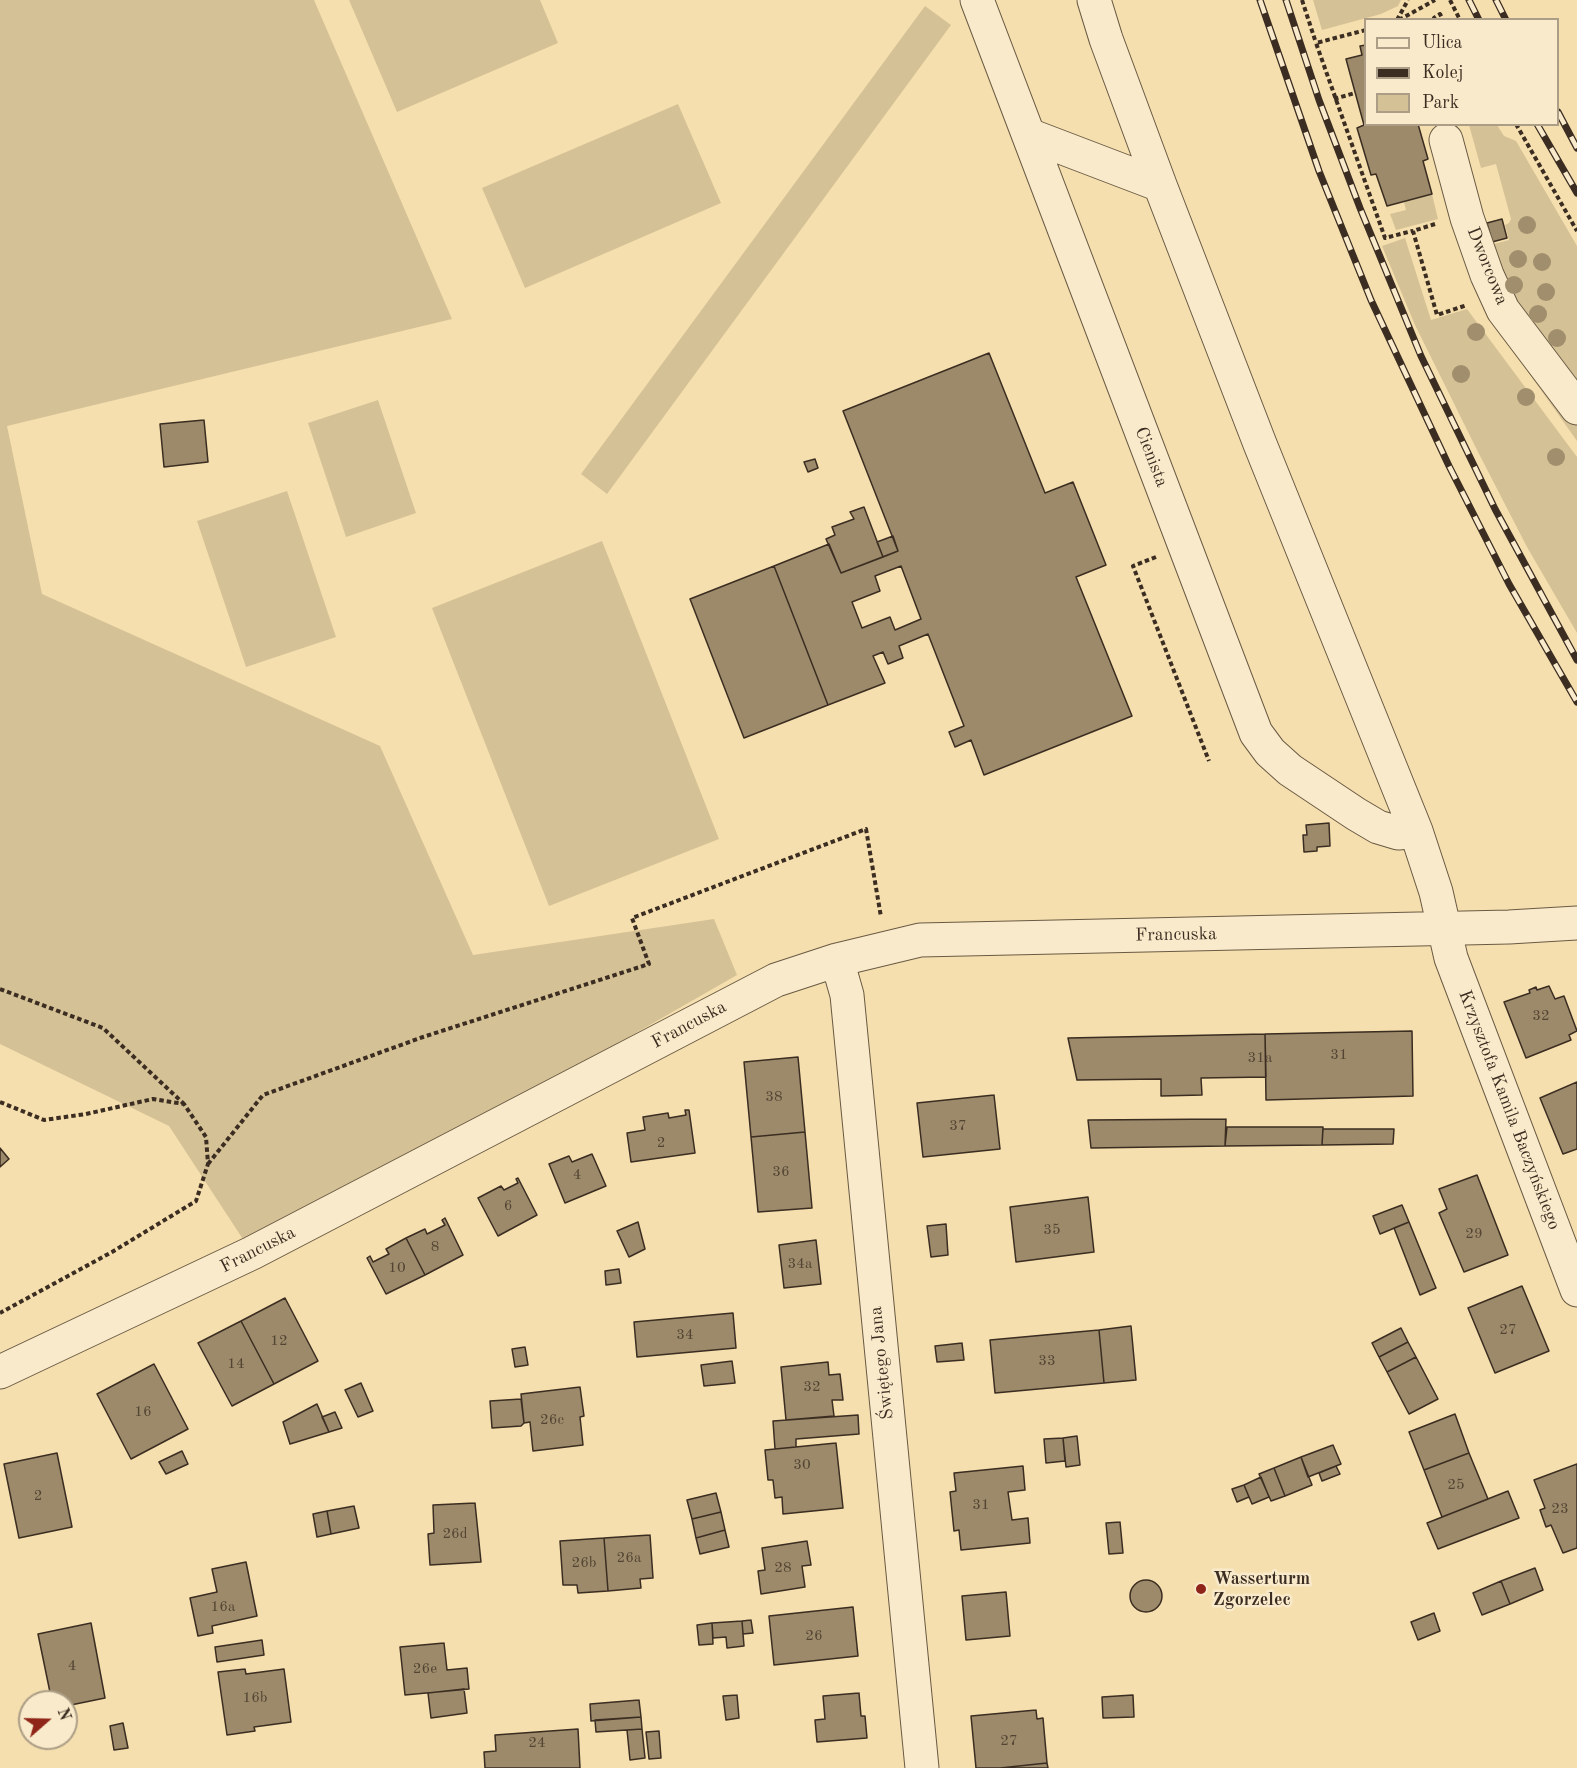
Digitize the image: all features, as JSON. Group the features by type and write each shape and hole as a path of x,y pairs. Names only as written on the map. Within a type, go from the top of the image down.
{"street":[{"name":"Cienista","path":"977,0 1256,733 1270,752 1290,770 1378,826 1398,833 1416,831"},
{"name":"Krzysztofa Kamila Baczyńskiego","path":"1094,0 1106,39 1160,185 1260,444 1416,831 1436,892 1451,958 1577,1290"},
{"path":"1029,135 1160,185"},
{"name":"Dworcowa","path":"1446,140 1467,218 1483,266 1503,310 1577,408"},
{"name":"Francuska","path":"0,1372 252,1254 776,980 837,960 920,940 1443,929 1577,923"},
{"name":"Świętego Jana","path":"837,960 847,995 922,1768"}],"path":[{"path":"1302,0 1334,99 1385,238 1413,231"},
{"path":"1399,18 1408,0"},
{"path":"1402,18 1435,0"},
{"path":"1450,0 1459,18"},
{"path":"1316,43 1364,30"},
{"path":"1334,99 1355,93"},
{"path":"1517,126 1577,231"},
{"path":"1185,547 1133,566 1209,761"},
{"path":"208,1164 263,1095 423,1037 649,964 632,918 866,829 881,917"},
{"path":"0,989 103,1028 184,1104 207,1137 208,1164 196,1201 112,1252 0,1313"},
{"path":"0,1102 44,1120 86,1114 153,1099 184,1104"}],"green space":[{"path":"0,0 314,0 452,319 7,426 42,594 380,746 473,955 714,919 737,975 252,1253 169,1126 0,1044"},
{"path":"349,0 540,0 558,43 397,112"},
{"path":"1313,0 1401,0 1398,6 1381,14 1322,30"},
{"path":"925,6 951,25 607,494 581,474"},
{"path":"678,104 721,203 525,288 482,188"},
{"path":"1469,126 1498,126 1504,136 1516,141 1577,246 1577,388 1538,336 1503,281 1494,244 1509,240 1505,225 1511,219 1496,164 1481,168"},
{"path":"1432,194 1438,219 1396,230 1390,214 1406,210 1404,202"},
{"path":"1405,238 1431,320 1467,309 1577,457 1577,633 1527,547 1415,325 1382,246"},
{"path":"1488,305 1577,425 1577,441 1483,308"},
{"path":"378,400 416,513 346,537 308,423"},
{"path":"287,491 336,637 246,667 197,521"},
{"path":"602,541 719,839 549,906 432,608"}],"building":[{"path":"1364,45 1364,125 1346,59 1362,55 1360,46"},
{"path":"1364,125 1419,126 1428,159 1423,161 1432,194 1387,206 1376,174 1371,175 1357,128"},
{"path":"1502,219 1507,238 1492,242 1487,223"},
{"path":"989,353 1045,493 1073,482 1106,565 1076,577 1132,716 984,775 971,740 955,747 949,732 964,726 928,634 899,646 903,658 888,664 883,652 873,656 885,683 828,705 774,566 829,544 841,573 898,551 843,411","holes":["901,566 921,619 895,630 890,617 862,628 852,602 880,591 875,576"]},
{"path":"204,420 208,462 164,467 160,424"},
{"path":"815,459 818,468 808,472 804,462"},
{"path":"864,507 883,557 841,573 826,539 835,535 832,527 854,519 850,512"},
{"path":"893,536 898,551 883,557 877,542"},
{"path":"774,566 828,705 744,738 690,599"},
{"path":"1329,823 1330,846 1317,847 1317,851 1304,852 1303,835 1307,835 1306,825"},
{"path":"1549,986 1555,999 1564,996 1577,1031 1569,1035 1571,1040 1526,1058 1504,1002 1530,993 1529,990 1536,987 1537,990"},
{"path":"1412,1031 1413,1096 1266,1100 1265,1034"},
{"path":"1265,1034 1266,1077 1201,1078 1202,1095 1161,1096 1161,1079 1077,1080 1068,1038"},
{"path":"798,1057 805,1132 751,1137 744,1062"},
{"path":"1577,1082 1577,1149 1563,1154 1540,1098"},
{"path":"994,1095 1000,1149 923,1157 917,1103"},
{"path":"685,1110 689,1110 695,1153 631,1162 627,1133 645,1130 643,1117 668,1113 669,1118 686,1115"},
{"path":"1226,1119 1225,1146 1091,1148 1088,1120"},
{"path":"1227,1127 1323,1127 1322,1145 1225,1146"},
{"path":"1323,1129 1394,1129 1393,1144 1322,1145"},
{"path":"805,1132 812,1208 758,1212 751,1137"},
{"path":"0,1148 9,1159 0,1167"},
{"path":"592,1154 606,1186 565,1203 549,1164 569,1156 572,1162"},
{"path":"1477,1175 1508,1255 1464,1272 1439,1213 1447,1209 1439,1189"},
{"path":"518,1178 537,1215 498,1236 478,1198 501,1186 504,1190 518,1183 516,1179"},
{"path":"1088,1197 1094,1252 1016,1262 1010,1207"},
{"path":"1402,1205 1409,1222 1380,1234 1373,1216"},
{"path":"445,1218 463,1255 425,1275 406,1238 425,1229 427,1234 445,1225 442,1220"},
{"path":"638,1222 645,1249 629,1257 617,1231"},
{"path":"1409,1222 1436,1288 1420,1295 1394,1228"},
{"path":"946,1224 948,1255 931,1257 927,1226"},
{"path":"406,1238 425,1275 386,1294 367,1258 370,1256 373,1262 389,1254 386,1249"},
{"path":"816,1240 821,1284 784,1288 779,1245"},
{"path":"619,1269 621,1283 606,1285 605,1271"},
{"path":"1522,1286 1549,1351 1495,1373 1468,1308"},
{"path":"285,1298 318,1361 274,1384 241,1321"},
{"path":"733,1313 736,1348 637,1357 634,1322"},
{"path":"241,1321 274,1384 232,1406 198,1343"},
{"path":"1131,1326 1136,1380 1104,1383 1099,1330"},
{"path":"1401,1328 1408,1342 1379,1357 1372,1343"},
{"path":"1099,1330 1104,1383 995,1393 990,1340"},
{"path":"1408,1342 1416,1357 1387,1372 1379,1357"},
{"path":"962,1343 964,1360 937,1362 935,1346"},
{"path":"525,1347 528,1365 515,1367 512,1349"},
{"path":"1416,1357 1438,1399 1409,1414 1387,1372"},
{"path":"732,1361 735,1383 704,1386 701,1365"},
{"path":"828,1362 829,1375 840,1374 843,1400 832,1400 834,1416 786,1420 781,1367"},
{"path":"154,1364 188,1429 131,1459 97,1394"},
{"path":"361,1383 373,1411 358,1417 345,1390"},
{"path":"580,1387 584,1416 580,1417 583,1445 533,1451 530,1422 524,1423 521,1394"},
{"path":"521,1399 524,1423 521,1426 492,1428 490,1401"},
{"path":"317,1404 329,1432 290,1444 283,1422"},
{"path":"335,1412 342,1428 329,1432 322,1417"},
{"path":"1455,1414 1469,1453 1424,1470 1409,1432"},
{"path":"858,1415 859,1434 796,1439 796,1447 775,1449 773,1421"},
{"path":"1077,1436 1080,1465 1066,1467 1063,1438"},
{"path":"1063,1438 1065,1461 1046,1463 1044,1439"},
{"path":"836,1443 843,1508 783,1514 782,1497 775,1498 773,1480 768,1480 765,1450"},
{"path":"1333,1445 1341,1464 1308,1477 1301,1457"},
{"path":"182,1451 188,1464 166,1474 159,1462"},
{"path":"57,1453 72,1527 19,1538 4,1464"},
{"path":"1469,1453 1488,1499 1442,1517 1424,1470"},
{"path":"1301,1457 1312,1485 1285,1496 1274,1468"},
{"path":"1577,1464 1577,1548 1563,1553 1551,1525 1546,1527 1540,1510 1545,1508 1534,1480"},
{"path":"1023,1466 1025,1490 1008,1492 1012,1520 1028,1518 1030,1543 961,1550 959,1530 954,1531 950,1492 956,1491 954,1473"},
{"path":"1336,1466 1340,1474 1322,1481 1319,1473"},
{"path":"1274,1468 1285,1496 1271,1501 1259,1474"},
{"path":"1261,1477 1269,1497 1252,1504 1244,1485"},
{"path":"1244,1485 1249,1497 1237,1502 1232,1489"},
{"path":"1508,1491 1519,1518 1438,1549 1427,1523"},
{"path":"716,1493 721,1512 692,1519 687,1500"},
{"path":"475,1503 481,1562 430,1565 428,1534 434,1533 433,1505"},
{"path":"354,1506 359,1528 331,1534 327,1511"},
{"path":"327,1511 331,1534 317,1537 313,1514"},
{"path":"721,1512 725,1530 696,1538 692,1519"},
{"path":"1120,1522 1123,1553 1109,1554 1106,1523"},
{"path":"725,1530 729,1547 700,1554 696,1538"},
{"path":"650,1535 653,1578 640,1579 641,1588 608,1591 604,1538"},
{"path":"604,1538 608,1591 578,1593 577,1585 563,1585 560,1541"},
{"path":"807,1541 811,1565 802,1566 805,1587 761,1594 758,1571 765,1570 762,1548"},
{"path":"246,1562 257,1616 212,1626 213,1633 198,1636 190,1598 217,1592 212,1569"},
{"path":"1535,1568 1543,1590 1510,1604 1501,1581"},
{"path":"1146,1580 1157,1585 1162,1596 1157,1607 1146,1612 1135,1607 1130,1596 1135,1585"},
{"path":"1501,1581 1510,1604 1482,1615 1473,1593"},
{"path":"1006,1592 1010,1636 966,1640 962,1596"},
{"path":"853,1607 858,1656 774,1665 769,1616"},
{"path":"1434,1613 1440,1631 1418,1640 1411,1622"},
{"path":"751,1620 753,1633 743,1634 742,1621"},
{"path":"742,1621 744,1646 727,1648 726,1637 713,1638 712,1623"},
{"path":"91,1623 105,1698 78,1704 78,1690 50,1690 38,1634"},
{"path":"712,1623 713,1644 699,1645 697,1625"},
{"path":"262,1640 264,1655 217,1662 215,1647"},
{"path":"444,1643 447,1670 467,1668 469,1689 405,1695 400,1647"},
{"path":"245,1669 246,1674 284,1669 291,1722 254,1727 255,1731 227,1735 218,1672"},
{"path":"464,1689 467,1713 431,1718 428,1693"},
{"path":"859,1693 861,1716 865,1716 867,1738 817,1742 815,1720 825,1719 823,1696"},
{"path":"737,1695 739,1718 726,1720 723,1696"},
{"path":"1133,1695 1134,1717 1103,1718 1102,1697"},
{"path":"639,1700 641,1717 591,1721 590,1704"},
{"path":"1036,1710 1037,1719 1043,1718 1047,1763 976,1768 971,1716"},
{"path":"641,1717 642,1729 596,1732 595,1720"},
{"path":"123,1723 128,1748 114,1750 110,1726"},
{"path":"578,1729 580,1768 485,1768 484,1752 496,1751 495,1735"},
{"path":"642,1729 645,1758 630,1760 627,1730"},
{"path":"659,1731 661,1758 649,1759 646,1732"},
{"path":"1047,1763 1048,1768 1000,1768"}],"railway":[{"path":"1260,0 1319,171 1371,300 1449,466 1509,584 1577,702"},
{"path":"1286,0 1319,100 1360,208 1421,356 1495,509 1577,660"},
{"path":"1469,0 1478,18"},
{"path":"1496,0 1505,18"},
{"path":"1559,114 1577,148"},
{"path":"1538,126 1577,193"}],"place":[{"name":"Wasserturm Zgorzelec","path":"1201,1589"}]}
